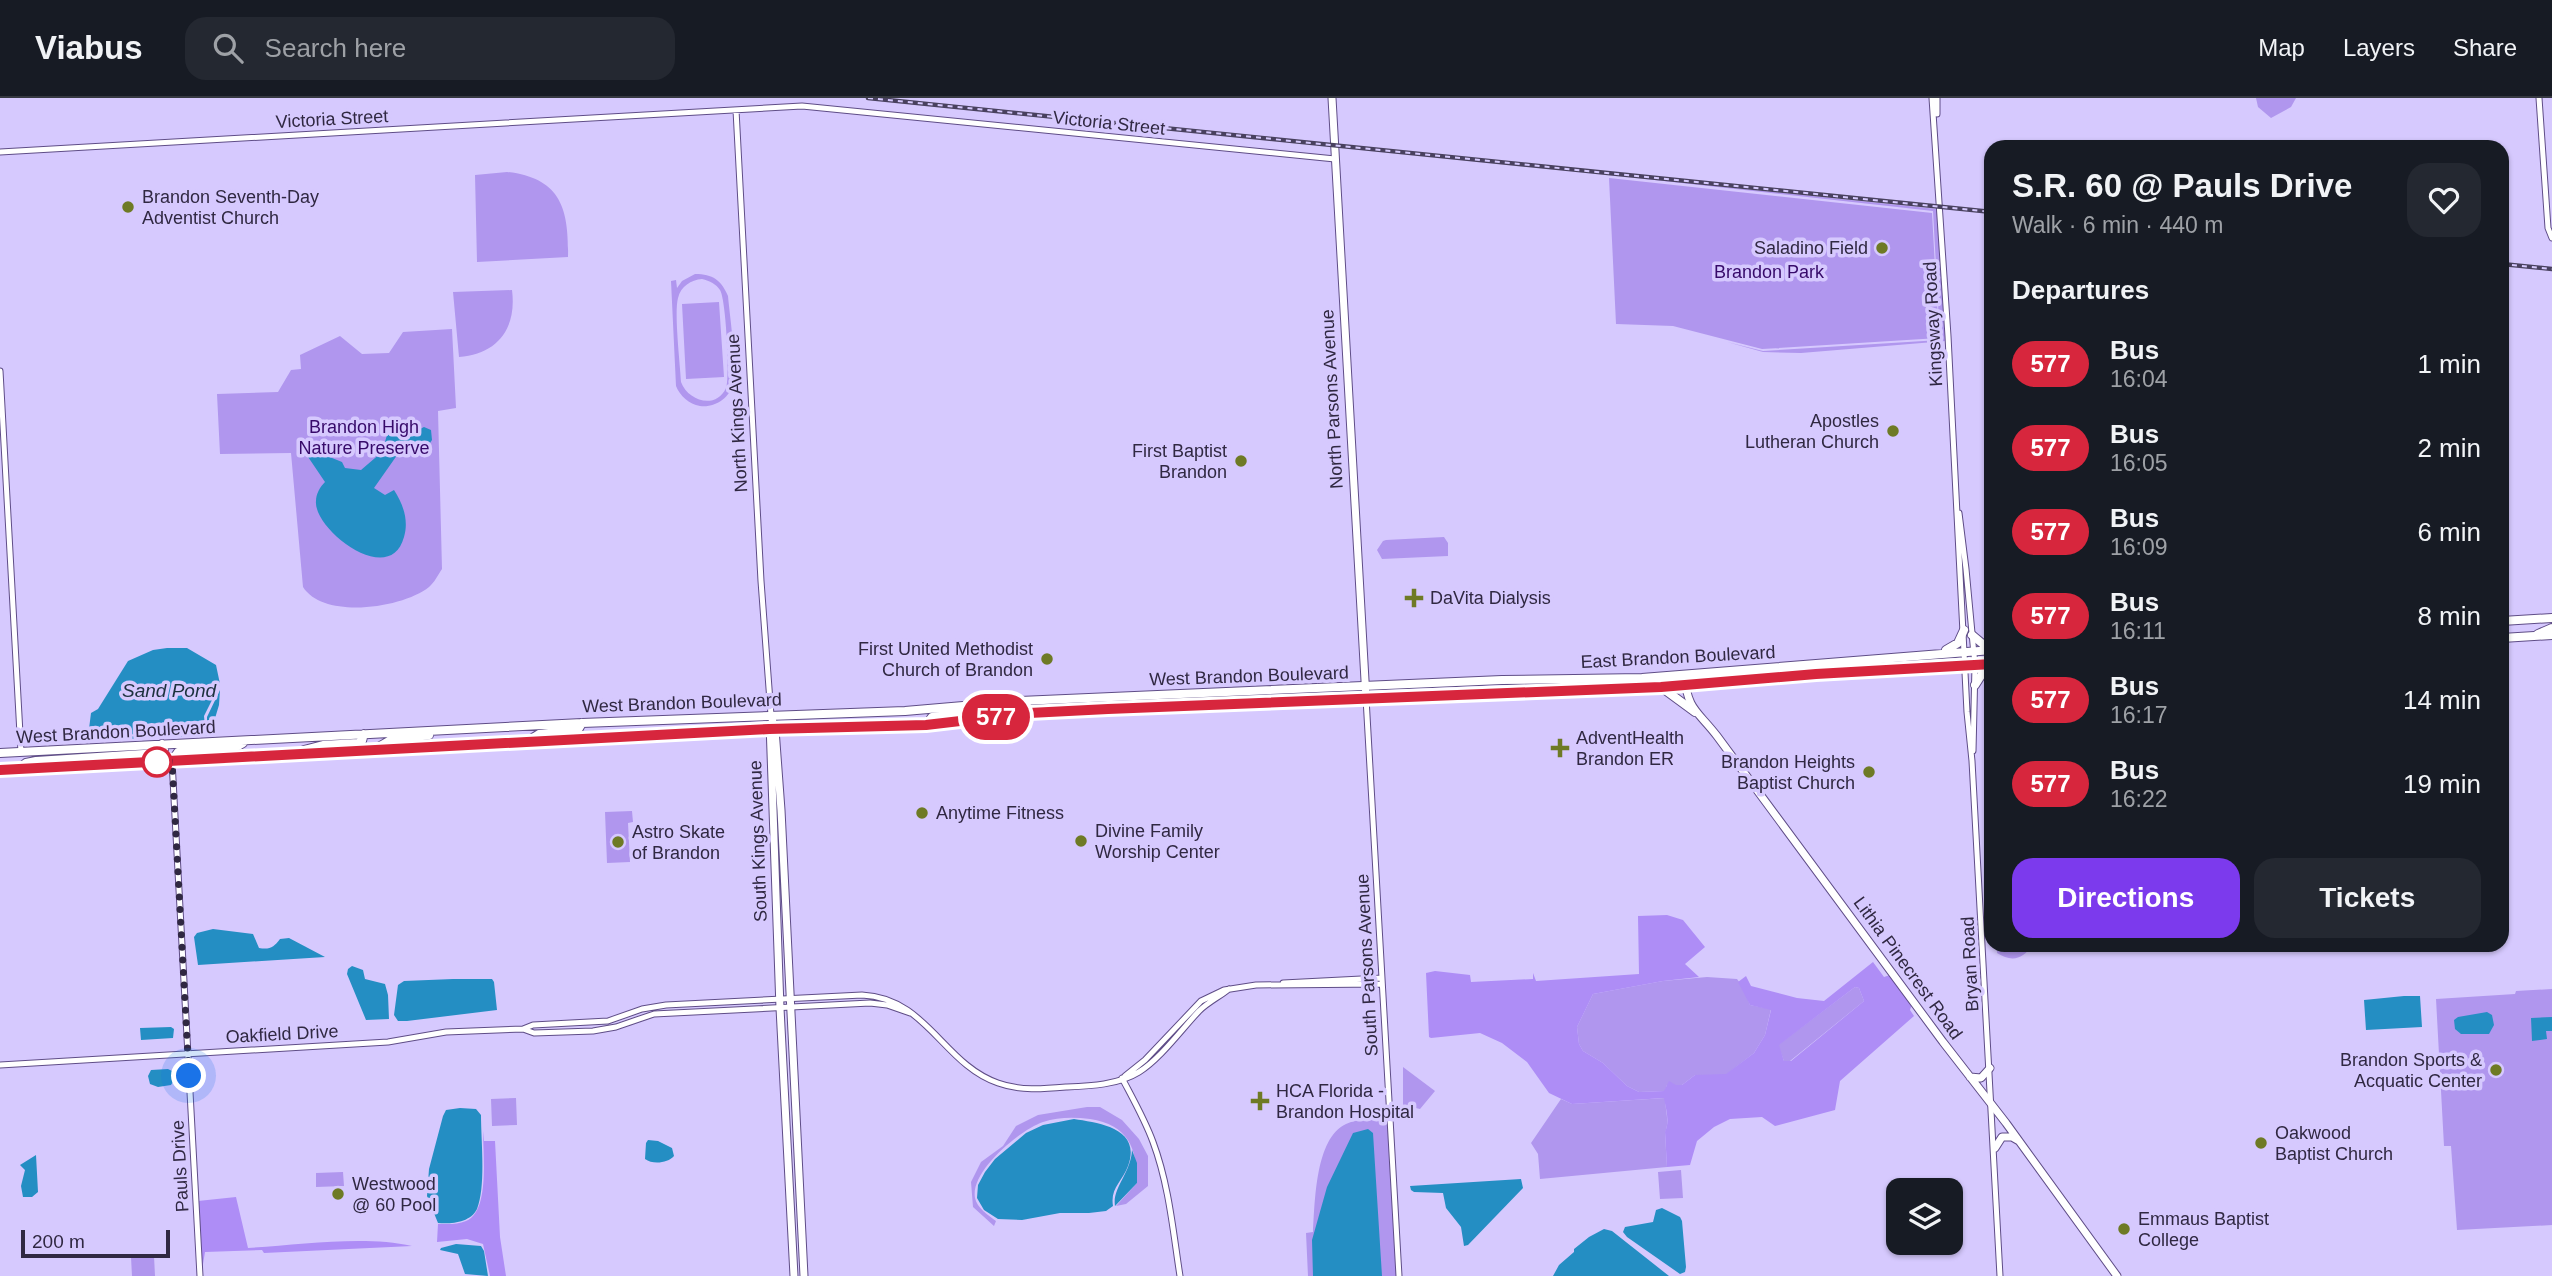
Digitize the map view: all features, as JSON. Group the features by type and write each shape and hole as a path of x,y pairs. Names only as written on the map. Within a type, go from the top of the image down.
{"highway":[{"path":"2509,621 2552,618"},
{"path":"2535,636 2552,628"},
{"path":"1941,653 1968,633 1984,645"},
{"path":"2509,638 2552,635"},
{"name":"East Brandon Boulevard","path":"1366,687 1684,675 1984,650"},
{"name":"East Brandon Boulevard","path":"1366,698 1685,686 1816,674 1984,666"},
{"path":"1975,685 1984,672"},
{"name":"West Brandon Boulevard","path":"0,754 582,723 905,711 1020,701 1366,687"},
{"path":"1661,687 1695,712"},
{"path":"1168,706 1172,700 1195,699 1199,698 1200,694"},
{"path":"1129,708 1132,703 1159,701 1167,695"},
{"name":"West Brandon Boulevard","path":"0,770 772,729 926,725 1029,713 1366,698"},
{"path":"926,725 932,717 971,712 974,705"},
{"path":"526,742 539,734 578,730 582,723"},
{"path":"482,745 485,728"},
{"path":"374,750 388,741 446,730"},
{"path":"278,755 323,745 358,743 365,734"},
{"path":"172,761 178,752 239,746 246,740"},
{"path":"18,769 26,763 36,761 159,753 164,748 162,744"}],"main road":[{"name":"North Parsons Avenue","path":"1332,98 1366,698"},
{"name":"Lithia Pinecrest Road","path":"1684,675 1688,701 1695,712 1717,736 2117,1276"},
{"name":"South Kings Avenue","path":"771,715 791,1007 804,1276"},
{"name":"South Kings Avenue","path":"772,729 780,1008 794,1276"},
{"path":"782,1043 789,1098 795,1107"},
{"path":"1970,1077 1981,1078 1990,1068"},
{"path":"1995,1147 2002,1137 2012,1137 2020,1142"}],"street":[{"name":"Kingsway Road","path":"1935,98 1957,508 1970,665"},
{"path":"2539,98 2548,228 2552,237"},
{"name":"Victoria Street","path":"0,152 823,107 1335,159"},
{"name":"North Kings Avenue","path":"736,110 761,581 771,715"},
{"path":"0,371 21,752"},
{"path":"1970,665 1975,685 1972,761"},
{"name":"Bryan Road","path":"1970,665 1968,724 1995,1147 2000,1276"},
{"name":"South Parsons Avenue","path":"1366,698 1399,1276"},
{"name":"Pauls Drive","path":"172,761 200,1276"},
{"name":"Oakfield Drive","path":"0,1065 388,1042 436,1033 608,1021 654,1006 871,996 898,1003 917,1016 978,1074 1008,1086 1094,1086 1145,1068 1170,1037 1208,1003 1229,989 1381,981"},
{"name":"Oakfield Drive","path":"523,1029 534,1034 593,1031 616,1027 654,1014 878,1003 917,1016"},
{"path":"1122,1078 1143,1118 1160,1164 1180,1276"}],"green space":[{"path":"2256,98 2296,98 2291,107 2271,118 2258,107"},
{"path":"507,172 539,181 558,199 566,224 568,257 477,262 475,175"},
{"path":"1610,175 1937,209 1946,341 1801,353 1763,352 1727,342 1763,351 1940,340 1933,211"},
{"name":"Brandon Park","path":"1609,178 1932,213 1939,338 1762,349 1673,326 1616,324"},
{"path":"695,274 707,275 719,282 728,296 734,375 729,393 716,404 700,406 692,403 682,396 676,386 671,281 676,280 677,288 682,281","holes":["702,279 720,290 726,322 726,388 716,399 709,401 690,394 681,382 677,326 677,305 681,290 690,282"]},
{"path":"512,290 511,316 502,337 484,351 459,357 453,292"},
{"path":"719,302 724,377 686,379 682,304"},
{"name":"Brandon High Nature Preserve","path":"452,329 456,408 438,411 442,569 431,585 417,594 383,605 345,607 328,604 313,597 303,587 291,453 220,454 217,394 278,392 291,370 301,369 300,355 340,336 362,354 389,353 403,332"},
{"path":"1444,537 1448,543 1448,556 1382,559 1377,550 1386,540"},
{"name":"Astro Skate of Brandon","path":"632,811 633,822 628,823 630,862 607,863 605,812"},
{"path":"2027,952 2016,958 2007,958 1997,953"},
{"path":"1707,977 1737,979 1750,1005 1771,1009 1765,1035 1754,1053 1726,1075 1695,1075 1682,1085 1667,1085 1665,1091 1639,1092 1627,1086 1603,1063 1583,1051 1579,1044 1577,1027 1593,994 1663,981"},
{"path":"1855,987 1859,988 1864,1001 1790,1061 1784,1061 1778,1045"},
{"name":"Brandon Sports & Acquatic Center","path":"2552,989 2552,1225 2457,1230 2451,1146 2444,1146 2436,999"},
{"path":"1403,1067 1435,1091 1420,1109 1403,1105"},
{"path":"516,1098 517,1125 492,1126 491,1099"},
{"path":"1665,1098 1667,1167 1540,1179 1538,1154 1531,1143 1561,1099 1572,1104"},
{"path":"1100,1107 1122,1120 1139,1139 1148,1156 1148,1186 1126,1204 1116,1206 1137,1183 1135,1159 1128,1140 1122,1132 1103,1122 1084,1118 1060,1118 1043,1122 1022,1133 998,1153 980,1176 976,1187 976,1202 996,1221 994,1226 973,1207 971,1182 981,1162 1003,1146 1016,1126 1038,1115"},
{"path":"1390,1119 1399,1276 1308,1276 1306,1233 1313,1232 1316,1189 1322,1157 1328,1143 1336,1131 1351,1122"},
{"path":"1681,1170 1683,1198 1660,1199 1658,1172"},
{"path":"343,1172 344,1186 316,1187 316,1173"},
{"path":"154,1256 155,1276 132,1276 131,1257"}],"shaded area":[{"path":"1667,915 1683,920 1705,947 1685,964 1699,977 1593,994 1577,1027 1579,1044 1583,1051 1603,1063 1627,1086 1639,1092 1664,1091 1669,1081 1682,1085 1695,1075 1726,1074 1754,1053 1765,1035 1771,1010 1750,1005 1738,982 1746,976 1751,986 1797,998 1824,1001 1873,962 1884,977 1890,975 1912,1004 1910,1010 1914,1016 1840,1081 1835,1110 1775,1126 1762,1117 1730,1119 1714,1127 1697,1141 1690,1165 1667,1167 1664,1098 1572,1104 1549,1093 1527,1062 1502,1043 1480,1033 1429,1037 1426,973 1435,971 1470,975 1471,982 1533,979 1533,973 1536,981 1639,974 1638,916","holes":["1855,987 1859,988 1864,1001 1791,1061 1784,1061 1779,1045"]},
{"path":"483,1131 484,1141 495,1141 500,1237 506,1276 490,1276 483,1244 467,1239 437,1242 438,1224 466,1221 474,1215 479,1206 484,1181"},
{"path":"236,1197 248,1248 352,1241 412,1246 264,1253 262,1250 205,1252 202,1270 198,1201"}],"water":[{"path":"424,427 431,430 432,440 428,446 400,451 374,488 385,495 394,490 402,507 405,531 396,552 384,557 369,556 354,549 327,526 318,513 317,496 325,482 300,445 342,462 345,468 361,470 382,452 387,435 414,432"},
{"name":"Sand Pond","path":"187,648 216,665 220,684 204,716 203,730 88,737 91,713 98,709 128,661 153,650"},
{"path":"220,690 219,705 210,735 84,741 84,732 88,727 85,734 89,739 204,732 207,728 207,717"},
{"path":"213,929 253,934 259,948 263,949 271,947 280,939 289,938 325,957 198,965 194,937 197,933"},
{"path":"352,966 363,970 365,979 385,984 389,1019 366,1020 347,974"},
{"path":"492,979 497,1010 398,1021 394,1015 398,985 404,981"},
{"path":"2420,996 2422,1027 2366,1030 2364,1000"},
{"path":"2487,1012 2492,1015 2494,1025 2489,1034 2461,1034 2455,1029 2454,1020 2458,1017"},
{"path":"2552,1017 2552,1031 2546,1031 2547,1039 2532,1041 2531,1018"},
{"path":"140,1028 174,1029 173,1038 141,1040"},
{"path":"151,1070 172,1071 174,1080 171,1085 158,1087 150,1084 148,1076"},
{"path":"476,1109 481,1115 480,1199 474,1214 465,1220 438,1223 427,1196 429,1169 446,1110"},
{"path":"1074,1119 1116,1130 1124,1135 1129,1143 1131,1153 1128,1166 1115,1190 1113,1206 1106,1211 1060,1213 1022,1220 998,1219 984,1210 977,1198 978,1185 995,1159 1026,1133 1043,1125"},
{"path":"1368,1129 1373,1133 1382,1276 1313,1276 1312,1240 1327,1187 1353,1133"},
{"path":"648,1140 658,1141 672,1148 674,1156 660,1162 645,1159"},
{"path":"1132,1150 1137,1163 1137,1183 1115,1206 1116,1193"},
{"path":"36,1155 38,1192 32,1197 23,1197 21,1186 25,1170 20,1165"},
{"path":"1521,1179 1523,1188 1464,1246 1461,1227 1446,1208 1443,1193 1414,1192 1410,1186"},
{"path":"1662,1208 1680,1217 1682,1221 1686,1267 1685,1272 1680,1274 1623,1232 1625,1227 1653,1222 1656,1210"},
{"path":"1604,1229 1612,1231 1669,1276 1553,1276 1574,1249"},
{"path":"456,1244 481,1246 488,1276 465,1274 458,1254 440,1250"}],"railway":[{"path":"868,98 1984,211"},
{"path":"2509,265 2552,269"}],"bus line":[{"name":"577","path":"0,770 769,729 926,725 1029,713 1108,709 1661,687 1816,674 1984,664"}],"place":[{"name":"Brandon Seventh-Day Adventist Church","path":"128,207"},
{"name":"Saladino Field","path":"1882,248"},
{"name":"Apostles Lutheran Church","path":"1893,431"},
{"name":"First Baptist Brandon","path":"1241,461"},
{"name":"DaVita Dialysis","path":"1414,598"},
{"name":"First United Methodist Church of Brandon","path":"1047,659"},
{"name":"AdventHealth Brandon ER","path":"1560,748"},
{"name":"Brandon Heights Baptist Church","path":"1869,772"},
{"name":"Anytime Fitness","path":"922,813"},
{"name":"Divine Family Worship Center","path":"1081,841"},
{"name":"Astro Skate of Brandon","path":"618,842"},
{"name":"Brandon Sports & Acquatic Center","path":"2496,1070"},
{"name":"HCA Florida - Brandon Hospital","path":"1260,1101"},
{"name":"Oakwood Baptist Church","path":"2261,1143"},
{"name":"Westwood @ 60 Pool","path":"338,1194"},
{"name":"Emmaus Baptist College","path":"2124,1229"}],"route":[{"path":"157,762 172,761 189,1076"}]}
